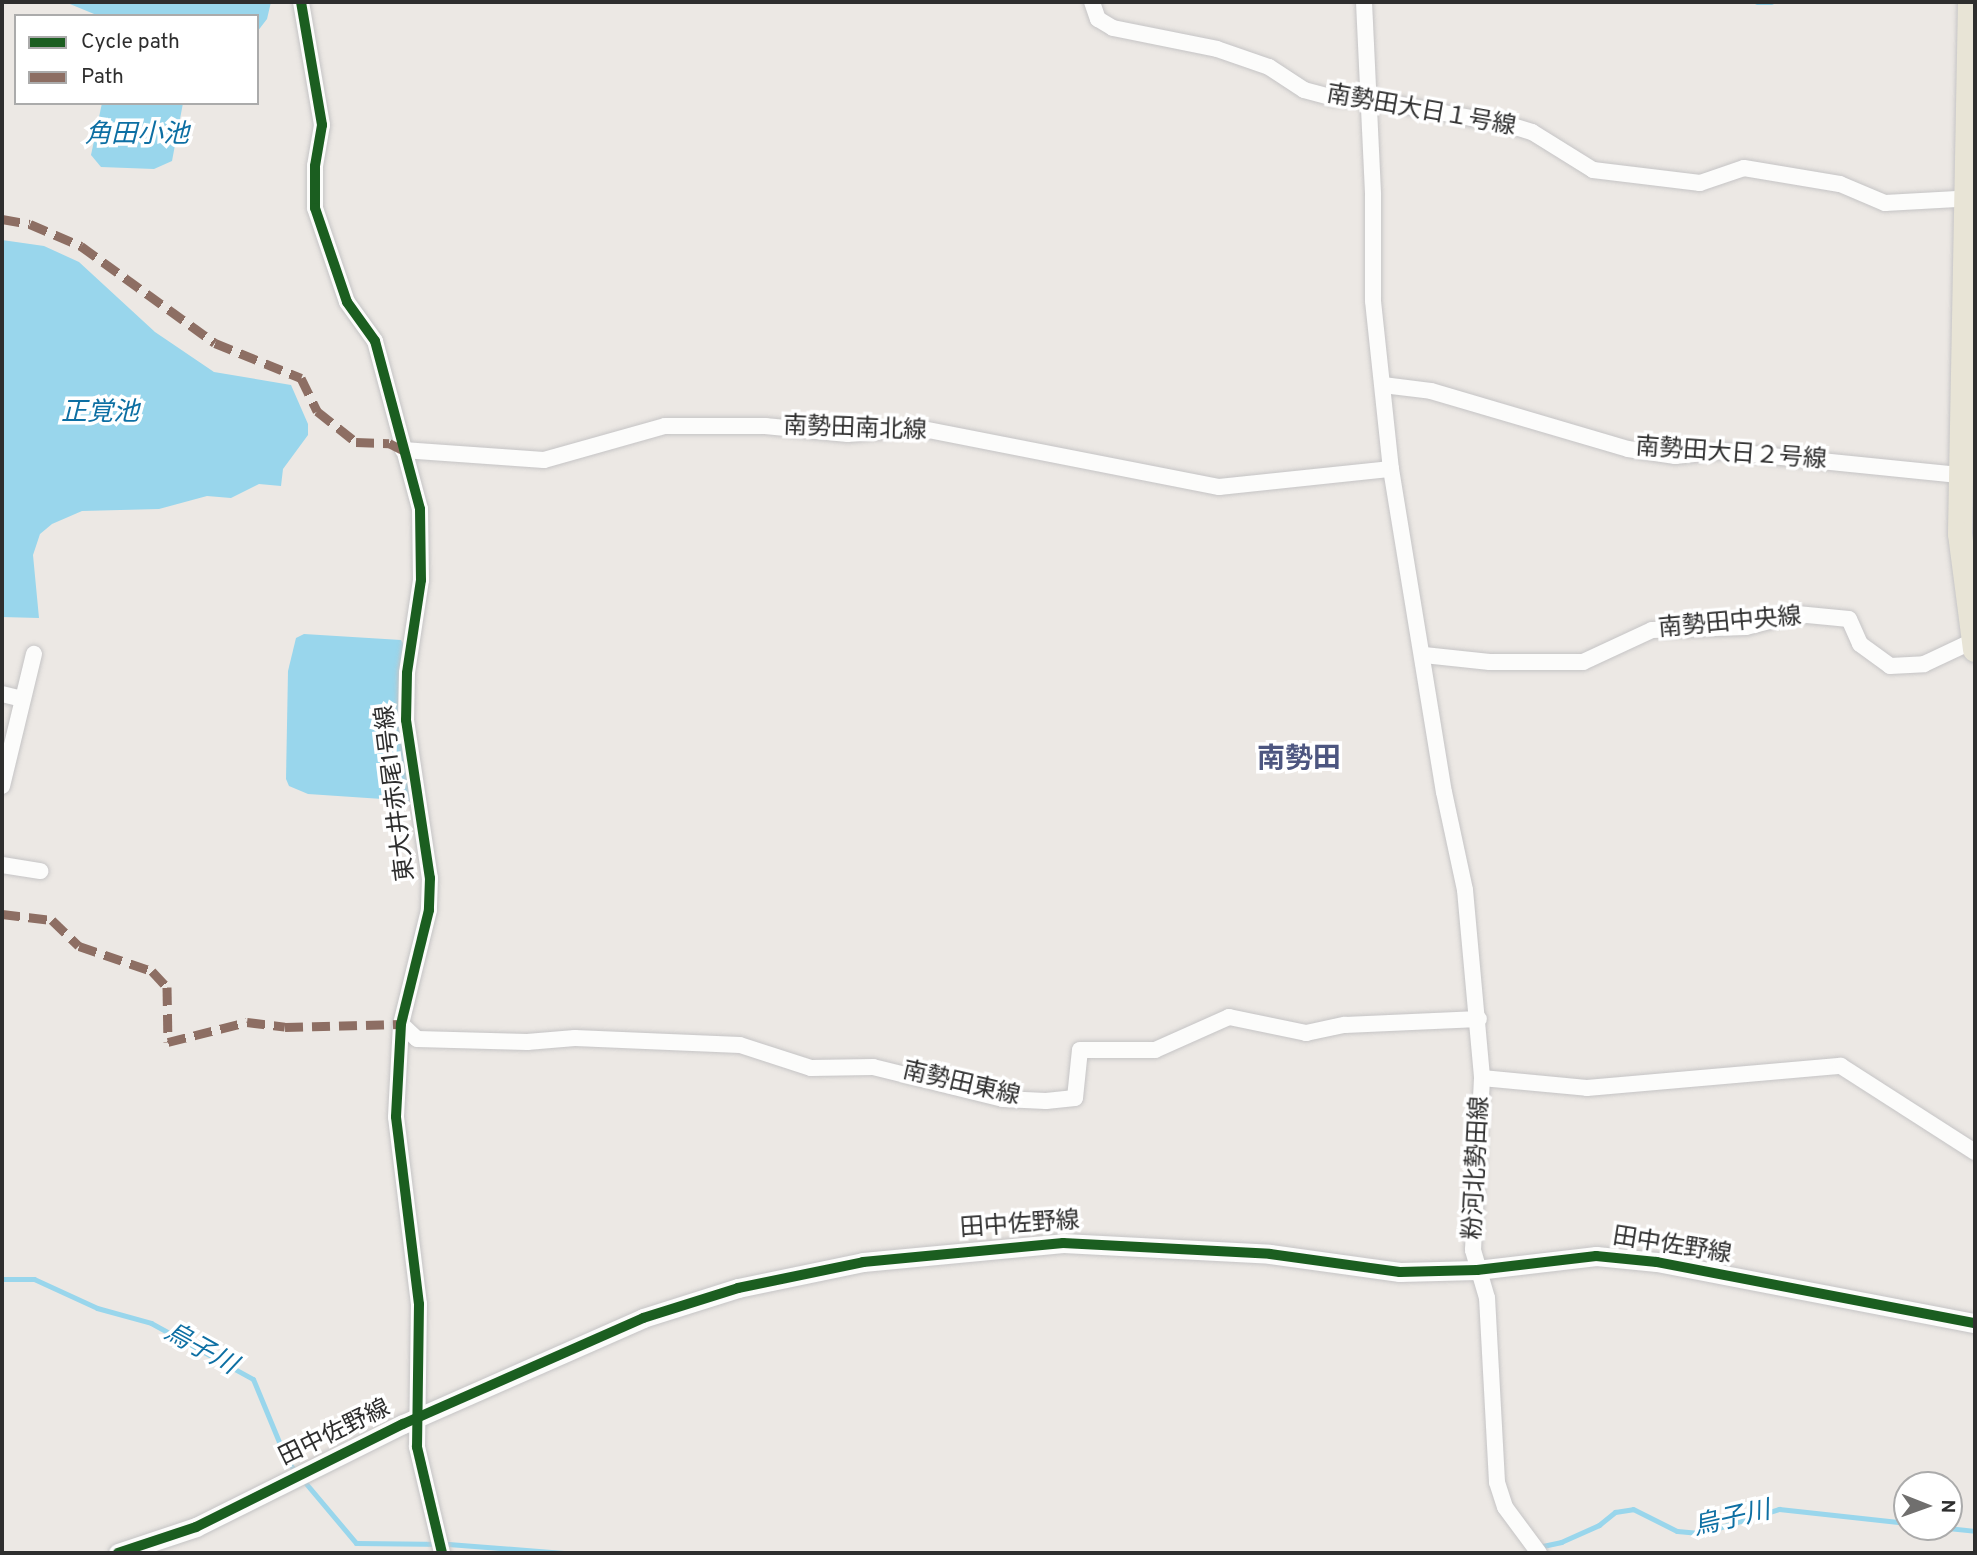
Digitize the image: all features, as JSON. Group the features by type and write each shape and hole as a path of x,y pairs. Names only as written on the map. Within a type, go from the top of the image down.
{"main road":[{"path":"1970,2 1971,198 1960,534 1974,636"}],"street":[{"name":"東大井赤尾1号線","path":"301,2 322,125 315,166 315,208 347,302 375,341 420,509 421,580 407,673 406,720 430,878 429,910 401,1024 396,1118 419,1304 416,1419 422,1469 442,1547"},
{"name":"南勢田大日１号線","path":"1092,2 1098,19 1113,29 1217,49 1269,67 1314,93 1368,99 1509,125 1532,132 1593,170 1700,183 1744,168 1840,184 1885,203 1971,198"},
{"path":"1363,2 1373,301 1391,469 1424,655 1444,792 1465,890 1479,1019 1482,1078"},
{"name":"南勢田大日２号線","path":"1384,385 1431,391 1628,449 1675,456 1723,451 1961,475"},
{"name":"南勢田南北線","path":"403,450 544,460 665,426 765,426 848,433 918,428 1219,487 1391,469"},
{"name":"南勢田中央線","path":"1424,655 1490,662 1583,662 1652,630 1746,627 1797,614 1849,619 1860,644 1890,666 1924,664 1974,636"},
{"path":"3,780 34,654"},
{"path":"2,694 22,699"},
{"path":"2,865 41,871"},
{"name":"南勢田東線","path":"401,1024 417,1039 527,1042 575,1038 740,1045 811,1069 873,1067 1003,1100 1045,1101 1075,1098 1080,1050 1156,1050 1229,1017 1306,1033 1345,1025 1479,1019"},
{"name":"粉河北勢田線","path":"1537,1551 1505,1507 1497,1482 1488,1298 1473,1251 1482,1078 1587,1088 1841,1066 1975,1152"},
{"name":"田中佐野線","path":"118,1553 196,1527 416,1419 643,1318 738,1289 863,1262 1063,1243 1125,1243 1269,1254 1400,1272 1477,1270 1596,1256 1645,1261 1975,1323"}],"water":[{"path":"65,2 271,2 267,19 259,29 259,14 94,14"},
{"name":"角田小池","path":"102,105 183,105 172,161 154,169 101,167 91,155"},
{"name":"正覚池","path":"2,240 44,246 79,262 155,332 214,372 291,385 308,424 308,435 283,469 281,486 259,484 231,498 207,496 159,509 82,511 52,524 40,534 33,555 39,618 2,617"},
{"path":"304,634 401,640 406,648 412,801 308,794 289,786 286,779 288,671 296,638"}],"waterway":[{"path":"1757,2 1771,2"},
{"name":"烏子川","path":"2,1279 34,1279 97,1308 151,1323 253,1379 287,1461 356,1543 448,1544 564,1553"},
{"name":"烏子川","path":"1538,1547 1561,1542 1599,1525 1615,1512 1633,1509 1677,1531 1702,1533 1779,1509 1893,1521"},
{"name":"烏子川","path":"1963,1530 1975,1531"}],"marked path":[{"path":"2,219 30,224 81,246 215,343 301,378 317,411 356,442 389,443 403,450"},
{"path":"2,914 52,920 79,946 152,971 167,987 168,1042 247,1022 285,1027 401,1024"}],"cycle path":[{"path":"301,2 322,125 315,166 315,208 347,302 375,341 420,509 421,580 407,673 406,720 430,878 429,910 401,1024 396,1117 419,1304 417,1447 442,1553"},
{"path":"118,1553 196,1527 403,1424 643,1318 738,1288 863,1262 1063,1243 1270,1254 1400,1272 1477,1270 1596,1256 1657,1262 1975,1323"}],"district":[{"name":"南勢田","path":"1299,760"}]}
